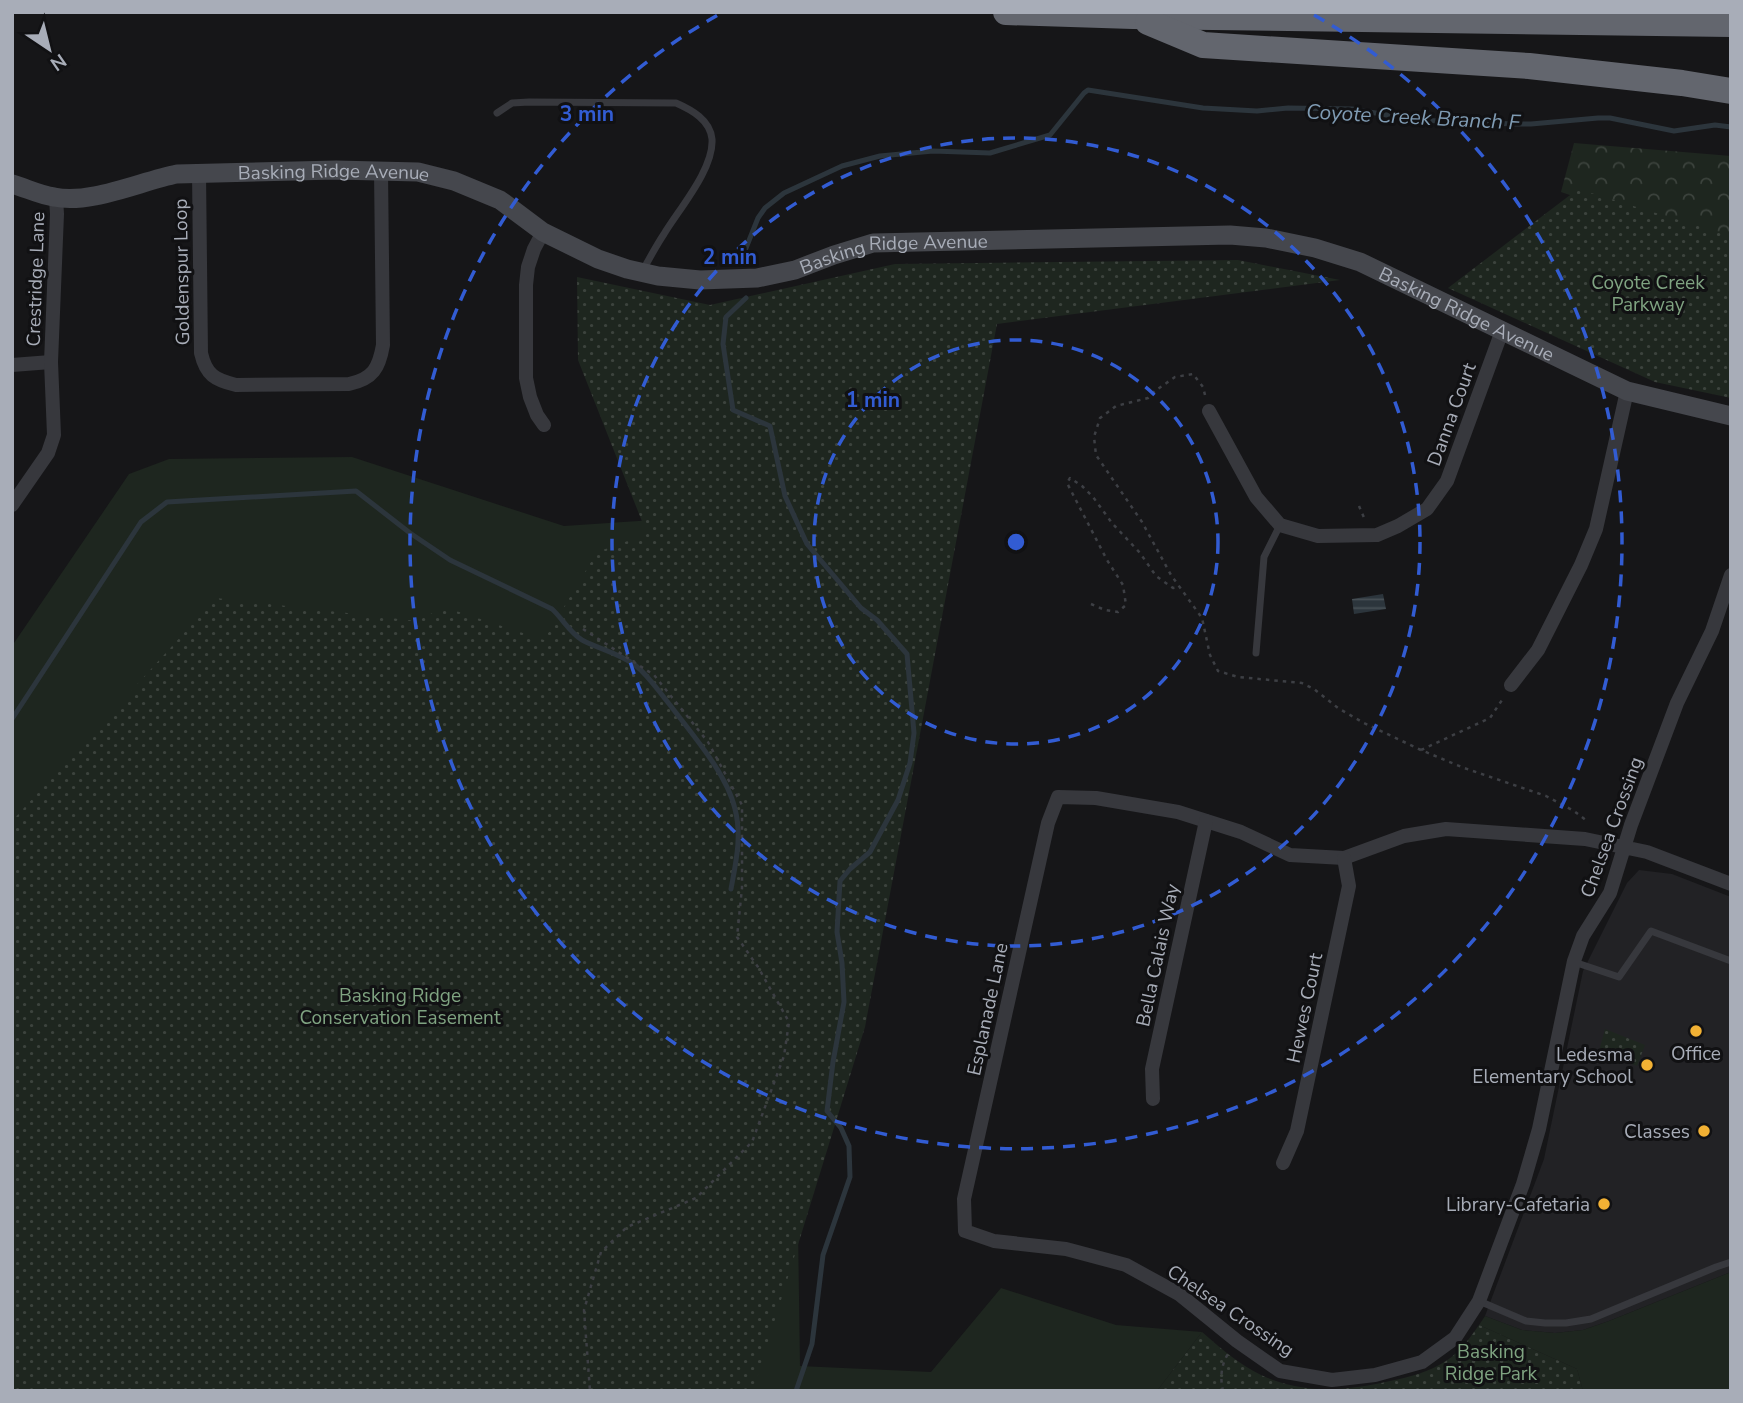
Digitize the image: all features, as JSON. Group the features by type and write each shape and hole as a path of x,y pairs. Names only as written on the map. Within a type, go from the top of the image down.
{"highway":[{"path":"1006,12 1731,24"},
{"path":"1133,16 1203,45 1530,66 1731,91"}],"street":[{"name":"Goldenspur Loop","path":"199,173 201,353 204,366 212,376 222,382 261,385 349,384 362,381 374,371 383,345 381,171"},
{"name":"Basking Ridge Avenue","path":"12,184 56,198 81,198 177,174 418,172 454,181 500,200 543,232 598,259 658,276 700,280 757,278 795,270 873,243 1230,235 1278,240 1360,262 1627,391 1731,416"},
{"name":"Crestridge Lane","path":"12,505 48,453 54,435 51,362 56,198"},
{"path":"543,232 528,267 526,378 530,397 544,425"},
{"name":"Danna Court","path":"1280,525 1318,536 1377,535 1427,509 1447,481 1502,331"},
{"path":"12,365 51,362"},
{"path":"1511,685 1538,650 1596,530 1627,391"},
{"path":"1209,411 1256,497 1280,525"},
{"name":"Chelsea Crossing","path":"965,1231 994,1241 1066,1249 1126,1265 1179,1294 1280,1371 1332,1380 1374,1375 1422,1362 1455,1338 1479,1301 1523,1184 1539,1129 1574,961 1583,936 1610,893 1623,848 1677,703 1712,631 1731,575"},
{"name":"Esplanade Lane","path":"965,1231 964,1199 1048,822 1058,797 1096,798 1164,809 1206,821"},
{"path":"1206,821 1241,832 1290,855 1344,858 1404,836 1447,830 1585,839 1647,852 1731,884"},
{"name":"Bella Calais Way","path":"1153,1099 1152,1069 1206,821"},
{"name":"Hewes Court","path":"1283,1163 1297,1131 1349,886 1344,858"}],"lane":[{"path":"497,114 512,103 529,102 676,103 695,111 712,137 711,158 642,272"},
{"path":"1256,653 1264,557 1280,525"},
{"path":"1574,961 1619,977 1651,931 1731,961"},
{"path":"1479,1301 1526,1321 1566,1323 1591,1319 1731,1262"}],"path":[{"path":"1209,411 1203,387 1193,374 1175,377 1148,398 1116,406 1100,418 1094,437 1096,455 1142,522 1171,575 1202,618 1210,655 1218,671 1238,677 1302,684 1314,689 1338,708 1364,723 1464,768 1546,796 1587,821"},
{"path":"1091,604 1118,612 1126,605 1123,585 1067,483 1070,478 1093,497 1156,576 1173,588 1180,587"},
{"path":"1359,506 1365,520"},
{"path":"583,629 654,675 708,742 737,795 742,806 742,819 737,937 758,967 789,1022 784,1056 751,1142 696,1198 627,1227 601,1252 584,1310 590,1391"},
{"path":"1421,750 1490,718 1511,685"},
{"path":"1223,1391 1220,1380 1224,1360 1237,1340"}],"shaded area":[{"path":"1383,594 1386,609 1354,614 1352,599"},
{"name":"Ledesma Elementary School","path":"1639,870 1672,874 1731,897 1731,1272 1583,1330 1555,1333 1522,1330 1485,1316 1544,1159 1583,971 1627,883"}],"green space":[{"path":"1574,143 1731,156 1731,250 1561,192"},
{"name":"Coyote Creek Parkway","path":"1578,189 1731,236 1731,398 1655,382 1448,288"},
{"name":"Basking Ridge Conservation Easement","path":"1238,260 1340,280 997,324 865,1027 753,1391 12,1391 12,821 216,598 417,621 444,607 544,640 597,552 647,534 578,360 577,277 710,305 895,264"},
{"name":"Basking Ridge Conservation Easement","path":"352,457 564,526 727,515 797,1156 800,1366 931,1372 1001,1288 1116,1325 1202,1332 1157,1391 12,1391 12,646 129,474 169,459"},
{"path":"1605,1029 1645,1045 1637,1066 1599,1051"},
{"path":"1731,1272 1731,1391 1583,1391 1577,1369 1479,1325 1485,1316 1522,1330 1555,1333 1583,1330"},
{"name":"Basking Ridge Park","path":"1479,1325 1577,1369 1583,1391 1157,1391 1202,1332 1235,1359 1263,1376 1302,1387 1332,1389 1375,1384 1412,1376 1433,1368 1456,1354"}],"waterway":[{"name":"Coyote Creek Branch F","path":"742,258 758,218 765,208 784,193 842,166 880,156 933,151 990,153 1050,135 1088,90 1203,108 1257,111 1288,108 1352,109 1416,120 1514,124 1610,118 1674,131 1715,125 1731,127"},
{"name":"Coyote Creek Branch F","path":"746,298 726,317 723,344 733,410 770,426 785,496 807,544 861,608 877,620 907,654 914,733 910,763 898,800 870,852 840,881 837,932 844,1002 827,1111 841,1128 849,1146 850,1177 823,1255 812,1344 796,1391"},
{"path":"12,719 141,522 167,502 356,491 450,560 552,609 578,637 629,661 645,674 708,755 731,796 737,819 738,839 731,889"}],"place":[{"name":"Office","path":"1696,1031"},
{"name":"Ledesma Elementary School","path":"1647,1065"},
{"name":"Classes","path":"1704,1131"},
{"name":"Library-Cafetaria","path":"1604,1204"}]}
